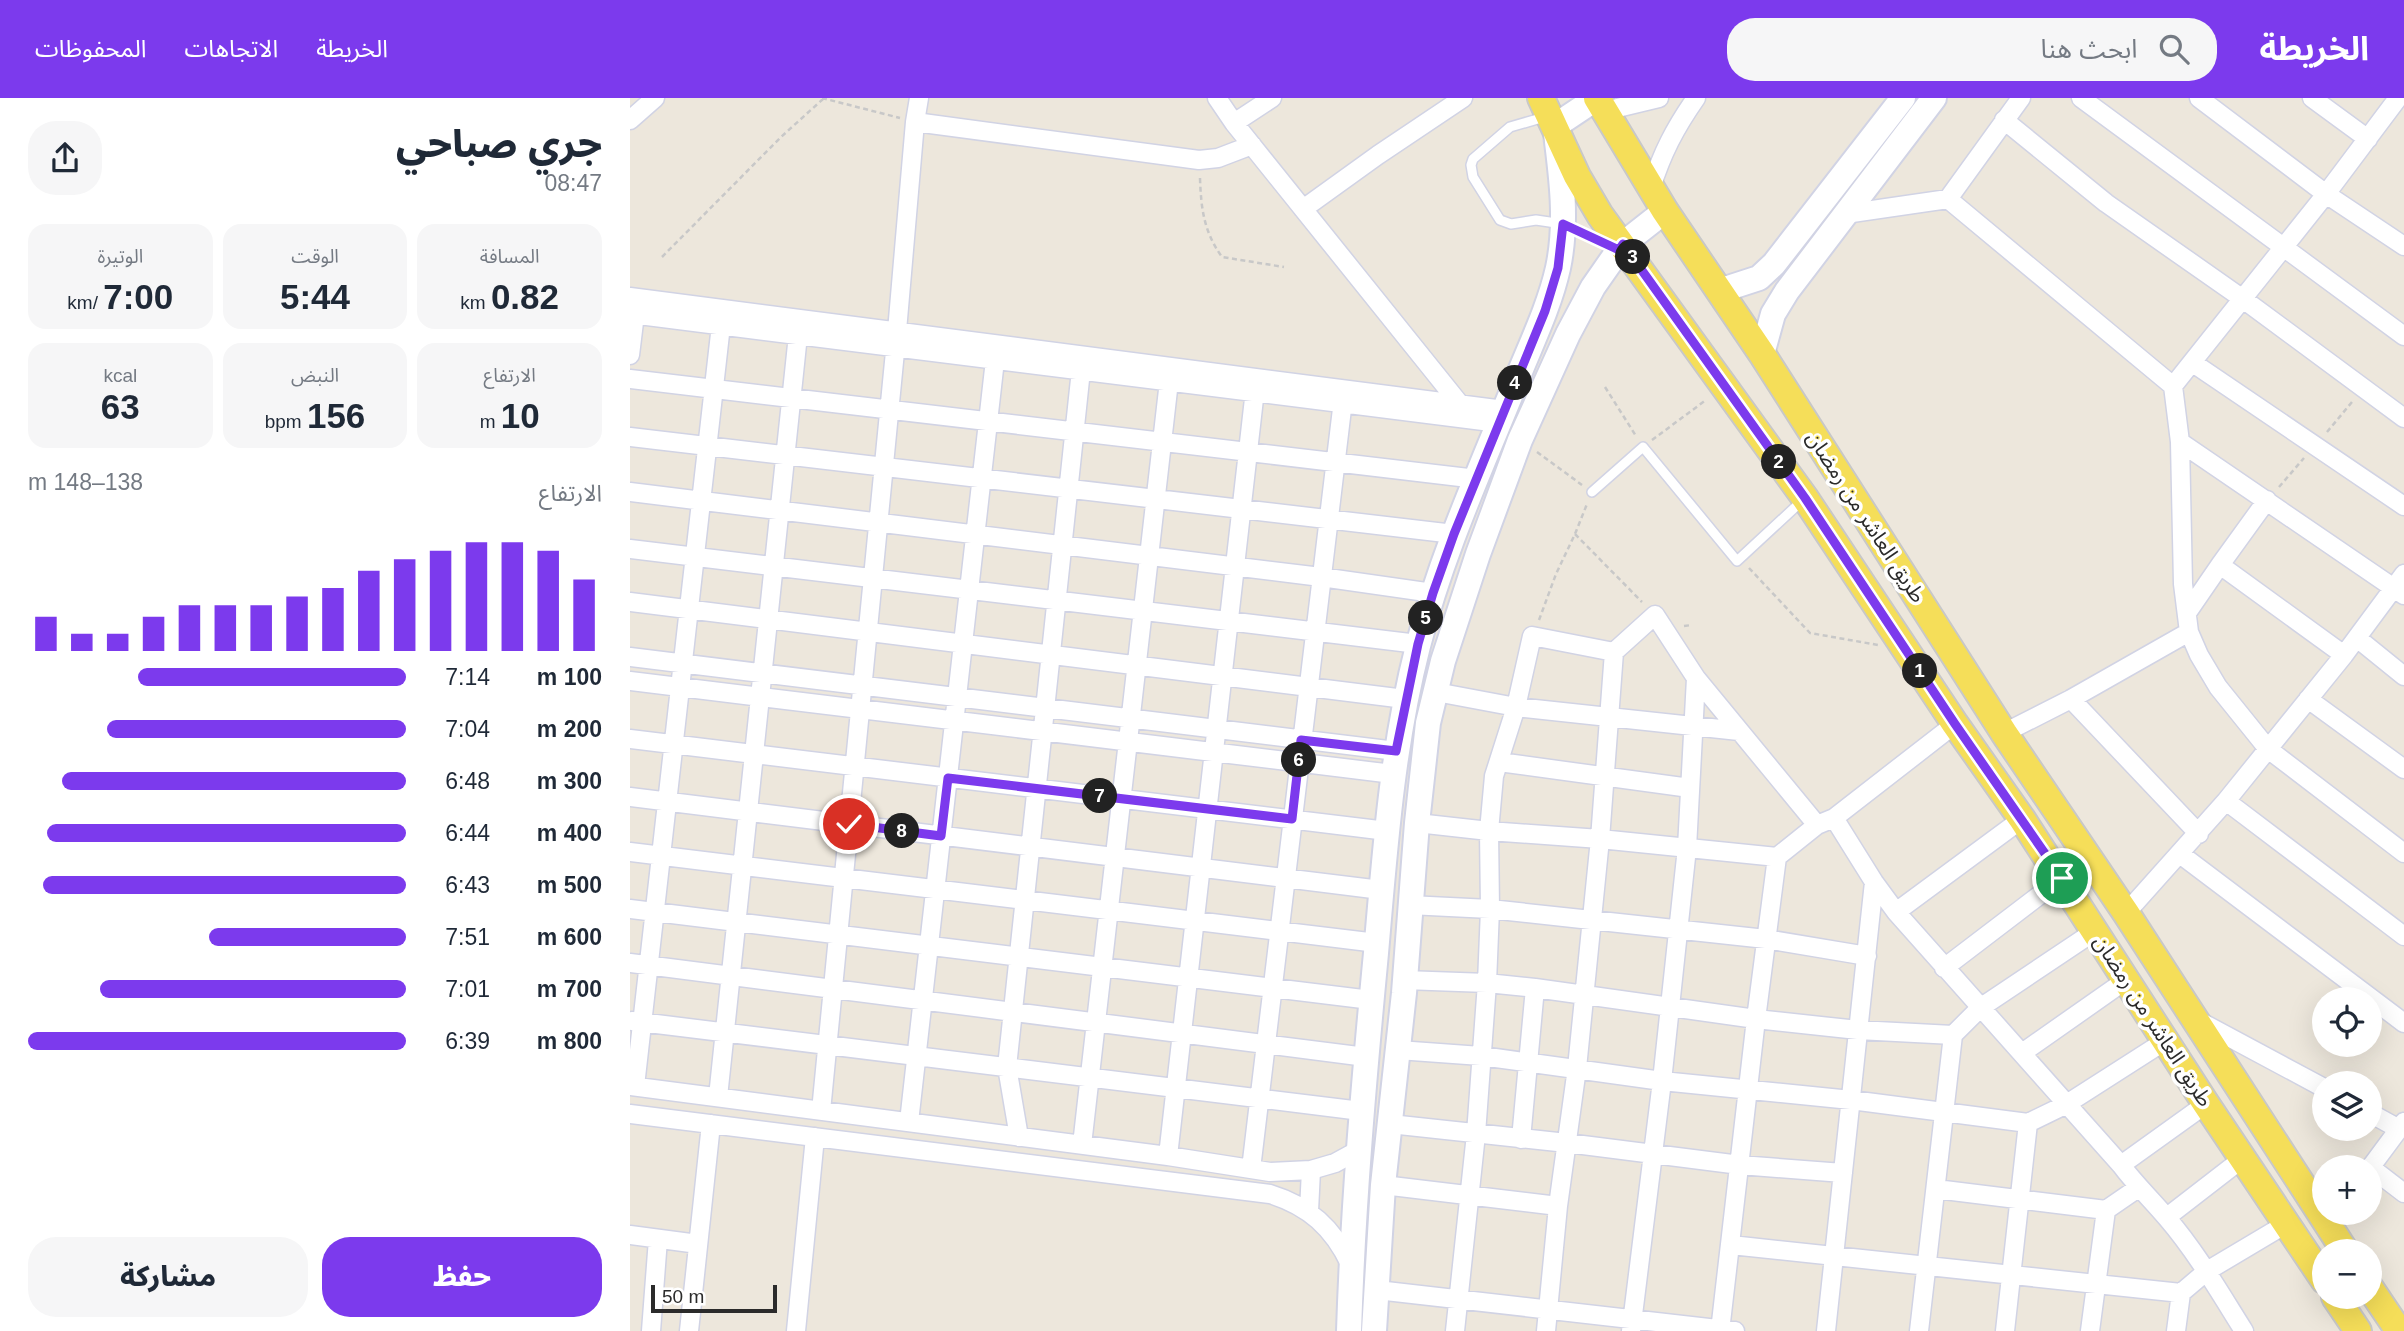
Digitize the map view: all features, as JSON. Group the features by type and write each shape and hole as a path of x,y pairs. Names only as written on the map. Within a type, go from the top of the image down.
{"main road":[{"path":"1719,291 1759,278 1774,264 1903,98"},
{"path":"1762,354 1773,314 1787,291 1934,98"},
{"name":"طريق العاشر من رمضان","path":"1600,102 1665,211 1762,354 2004,733 2126,912 2273,1140 2312,1193"},
{"path":"1349,1331 1357,1151 1387,831 1405,699 1433,593 1454,534 1545,311 1558,268 1563,224 1562,180 1549,113 1600,102"},
{"name":"طريق العاشر من رمضان","path":"1549,113 1577,176 1621,247 1726,386 1805,498 1955,724 2062,878 2165,1041 2312,1262"},
{"path":"1374,1331 1383,1185 1405,980 1417,823 1428,723 1443,661 1478,554 1520,440 1568,334 1593,287 1621,247 1665,211"},
{"path":"2208,1107 2221,1103 2224,1094 2214,1048"},
{"path":"2263,1189 2247,1146 2250,1137 2258,1132 2267,1133 2273,1140"},
{"path":"2382,1306 2399,1331"},
{"path":"2343,1309 2358,1331"}],"street":[{"path":"630,120 654,98"},
{"path":"821,1111 919,98"},
{"path":"1217,98 1234,123 1472,419"},
{"path":"1234,123 1272,98"},
{"path":"1303,209 1463,98"},
{"path":"1600,102 1658,98"},
{"path":"1651,188 1662,153 1696,98"},
{"path":"1948,200 2021,98"},
{"path":"2081,98 2404,336"},
{"path":"2199,98 2326,194 2404,246"},
{"path":"2312,98 2368,139"},
{"path":"2174,386 2326,194 2398,98"},
{"path":"2004,120 2106,203 2244,299 2404,418"},
{"path":"915,122 1199,160 1218,158 1252,145"},
{"path":"1845,214 1948,200 2174,386 2180,442 2183,584 2189,632 2199,655 2218,687 2268,749 2404,853"},
{"path":"632,308 1343,396 1472,419 1502,416"},
{"path":"632,308 721,325 798,335 896,339 995,360 1170,381 1255,385"},
{"path":"630,355 632,308"},
{"path":"721,325 649,965 636,1022 632,1086 1281,1172 1311,1170 1335,1163 1357,1151"},
{"path":"718,1097 798,335"},
{"path":"909,1122 995,360"},
{"path":"2193,363 2404,506"},
{"path":"1019,1137 1007,1067 1081,370"},
{"path":"630,379 1476,479"},
{"path":"1082,1145 1170,381"},
{"path":"1168,1156 1255,385"},
{"path":"1343,396 1459,403 1502,416"},
{"path":"1251,1169 1343,396"},
{"path":"630,438 1454,534"},
{"path":"2126,912 2199,834 2401,585 2180,442"},
{"path":"630,492 1433,593"},
{"path":"2186,613 2267,500"},
{"path":"630,549 1418,644"},
{"path":"2220,565 2344,655"},
{"path":"630,602 1405,699"},
{"path":"1546,1331 1558,1206 1577,1069 1600,839 1614,652 1655,615 1696,678 1816,825"},
{"path":"2004,733 2071,699 2189,632"},
{"path":"1455,1331 1476,1134 1487,983 1489,831 1494,776 1516,707 1532,636 1614,652"},
{"path":"2357,638 2404,676"},
{"path":"630,657 1301,740 1395,763"},
{"path":"1632,1325 1687,848 1696,678"},
{"path":"630,681 1299,763 1395,763"},
{"path":"1436,692 1516,707 1740,732"},
{"path":"2071,699 2199,834"},
{"path":"2308,699 2404,769"},
{"path":"1377,1290 1549,1310 1632,1325 1725,1330 1731,1245 1777,857 1816,825 1834,818 1955,724"},
{"path":"630,739 1387,831"},
{"path":"1499,762 1690,788"},
{"path":"630,797 1381,891"},
{"path":"2225,802 2404,936"},
{"path":"1834,818 1896,912 2121,1165 2138,1188 2167,1217 2207,1271 2244,1331"},
{"path":"1896,912 2022,819"},
{"path":"1417,823 1777,857"},
{"path":"630,852 1377,943"},
{"path":"2180,854 2404,1023"},
{"path":"1944,968 2062,878"},
{"path":"1826,1331 1874,882"},
{"path":"1409,905 1490,909 1591,919 1766,939 1867,956"},
{"path":"630,909 1371,1000"},
{"path":"1919,1331 1953,1035 1980,1008 2095,931"},
{"path":"630,963 1366,1057"},
{"path":"1405,980 1487,983 1858,1030 1953,1035"},
{"path":"2022,1053 2126,980"},
{"path":"1521,1139 1535,988"},
{"path":"2196,1019 2312,1082"},
{"path":"636,1022 1361,1111"},
{"path":"1398,1050 1481,1056 1662,1081 1946,1111 2028,1124 2065,1105 2165,1041"},
{"path":"2121,1165 2208,1107"},
{"path":"630,1114 1270,1194 1290,1200 1327,1226 1341,1245 1351,1266"},
{"path":"2379,1155 2401,1125 2382,1118"},
{"path":"689,1331 711,1124"},
{"path":"1390,1124 1740,1165 1843,1173"},
{"path":"2005,1331 2028,1124"},
{"path":"796,1331 815,1137"},
{"path":"2167,1217 2242,1159"},
{"path":"1309,1211 1311,1170"},
{"path":"2382,1177 2404,1193"},
{"path":"1383,1185 1558,1206"},
{"path":"1936,1189 2106,1210 2138,1188"},
{"path":"2090,1331 2106,1210"},
{"path":"2176,1331 2181,1293 2207,1271 2286,1224"},
{"path":"630,1236 698,1244"},
{"path":"651,1331 658,1239"},
{"path":"1731,1245 2181,1293"}],"lane":[{"path":"1549,113 1510,127 1476,155 1471,171 1500,220 1511,224 1536,220 1563,224 1621,247"},
{"path":"1592,492 1643,447 1737,561 1805,498"}],"path":[{"path":"663,257 822,99 915,122"},
{"path":"1199,160 1200,202 1209,239 1222,257 1284,267"},
{"path":"1605,387 1643,447 1726,386"},
{"path":"2267,500 2364,386"},
{"path":"1520,440 1592,492 1532,636"},
{"path":"1575,534 1655,615"},
{"path":"1737,561 1753,571 1810,633 1906,650"}],"route":[{"path":"849,824 941,836 948,778 1292,819 1301,740 1396,751 1405,699 1433,593 1454,534 1545,311 1558,268 1563,224 1619,250 1623,244 1805,498 1955,724 2062,878"}]}
